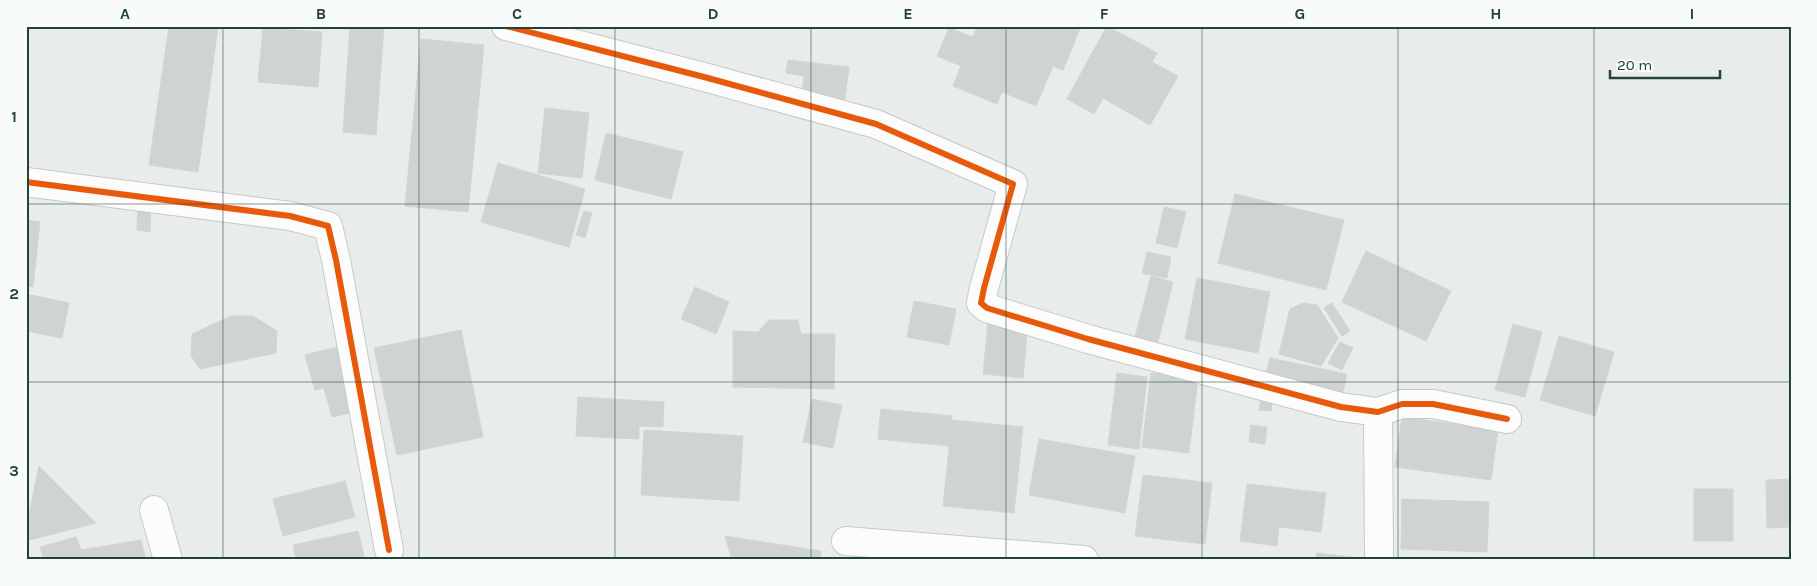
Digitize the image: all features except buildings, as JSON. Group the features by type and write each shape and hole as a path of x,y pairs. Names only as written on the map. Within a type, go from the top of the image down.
{"street":[{"path":"506,26 704,76 876,124 1013,184 984,288 981,303 987,308 1088,339 1341,407 1378,412 1402,404 1433,404 1507,418"},
{"path":"26,182 290,216 328,226 336,260 389,550"},
{"path":"1378,412 1379,560"},
{"path":"154,510 168,560"},
{"path":"846,541 1084,560"}],"cycle path":[{"path":"506,26 876,124 1013,184 984,288 981,303 987,308 1088,339 1341,407 1378,412 1402,404 1433,404 1507,419"},
{"path":"26,182 290,216 328,226 336,260 389,550"}]}
